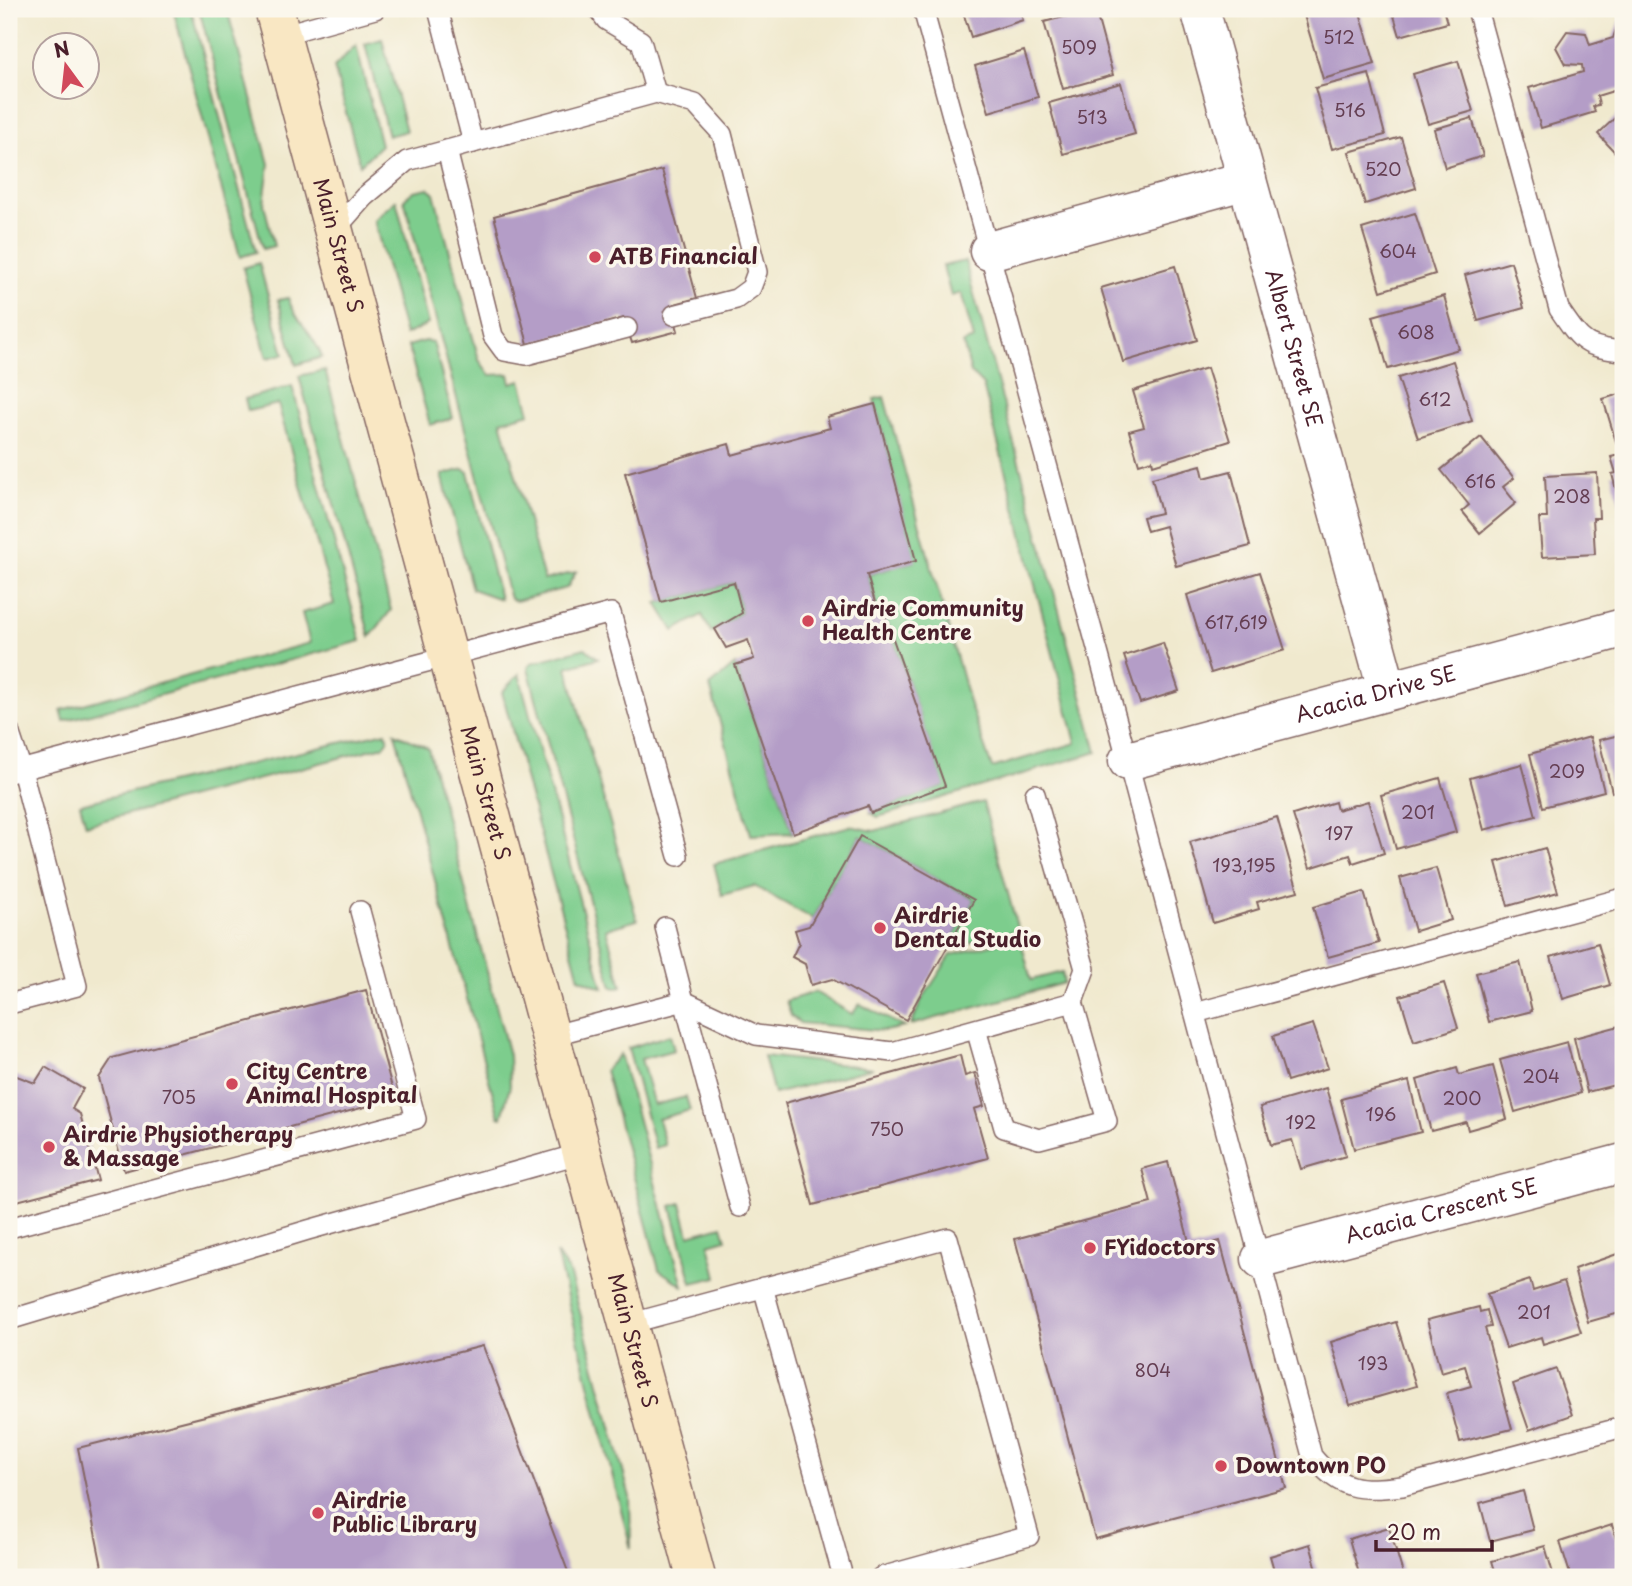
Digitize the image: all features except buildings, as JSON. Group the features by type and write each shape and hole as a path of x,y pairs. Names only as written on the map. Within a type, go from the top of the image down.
{"main road":[{"name":"Main Street S","path":"278,22 696,1577"}],"street":[{"name":"Albert Street SE","path":"1200,9 1387,689"},
{"path":"989,251 1247,180"},
{"name":"Acacia Drive SE","path":"1128,761 1387,689 1623,628"},
{"name":"Acacia Crescent SE","path":"1261,1259 1623,1163"}],"lane":[{"path":"278,22 375,9"},
{"path":"438,9 473,143"},
{"path":"598,9 606,20 641,41 656,93"},
{"path":"923,9 1128,761 1312,1456 1326,1474 1345,1486 1369,1490 1402,1486 1623,1427"},
{"path":"1477,9 1559,309 1576,334 1595,348 1623,351"},
{"path":"334,231 364,197 407,161 656,93 695,104 722,134 754,249 757,272 751,288 736,299 674,315"},
{"path":"446,150 492,336 504,351 526,355 627,328"},
{"path":"15,771 611,613 678,856"},
{"path":"9,731 15,771 77,986 9,1004"},
{"path":"976,1029 1004,1128 1039,1139 1107,1121 1073,1002 1085,969 1035,794"},
{"path":"1195,1013 1623,898"},
{"path":"9,1228 416,1119 360,911"},
{"path":"665,927 740,1207"},
{"path":"550,1036 684,1001 756,1035 892,1052 1073,1002"},
{"path":"9,1320 308,1230 582,1153"},
{"path":"628,1324 948,1238 1029,1536 881,1577"},
{"path":"763,1287 843,1577"}],"green space":[{"path":"173,9 191,9 256,252 240,257"},
{"path":"199,9 227,9 269,164 264,204 274,246 263,249"},
{"path":"382,39 406,131 388,136 365,44"},
{"path":"356,45 381,145 360,165 334,67"},
{"path":"428,188 434,193 479,360 490,375 509,374 511,383 521,380 530,413 501,421 544,580 576,572 567,588 516,601 510,599 404,199 414,191"},
{"path":"396,200 428,324 405,335 374,220"},
{"path":"965,261 1097,752 878,817 871,813 944,786 882,608 877,609 867,575 915,561 874,399 884,397 970,705 992,768 1076,743 983,385 971,373 963,343 974,339 961,293 951,296 943,266"},
{"path":"259,263 284,354 267,358 243,268"},
{"path":"288,298 322,357 296,365 278,300"},
{"path":"425,341 433,342 453,418 430,425 408,346"},
{"path":"325,370 391,610 370,637 299,376"},
{"path":"292,386 361,641 64,721 61,710 310,643 302,613 334,604 278,404 248,411 245,399"},
{"path":"464,469 468,472 500,599 472,589 442,475"},
{"path":"734,582 742,613 711,632 702,615 674,631 657,603"},
{"path":"585,648 598,658 567,667 637,920 606,929 622,986 616,988 612,987 528,668 531,663"},
{"path":"735,665 793,833 751,835 710,686"},
{"path":"519,674 603,988 579,978 502,692"},
{"path":"386,732 388,741 384,746 86,825 80,804"},
{"path":"395,733 428,748 509,1055 510,1086 502,1117 499,1117"},
{"path":"983,802 1018,930 954,947 949,944 974,900 860,836 813,919 754,886 722,895 714,864 850,826 874,831"},
{"path":"1020,937 1031,980 1062,972 1064,983 911,1025 921,1001 951,955"},
{"path":"815,992 852,1014 860,1004 904,1027 885,1031 800,1023 791,1016 786,1001"},
{"path":"670,1035 674,1050 641,1059 654,1105 686,1097 690,1110 658,1119 665,1145 655,1148 628,1048"},
{"path":"620,1054 683,1286 659,1270 605,1070"},
{"path":"764,1056 873,1068 774,1094"},
{"path":"681,1203 689,1235 722,1226 726,1239 709,1244 717,1277 692,1283 671,1206"},
{"path":"556,1253 569,1272 630,1497 631,1549"}],"place":[{"name":"ATB Financial","path":"595,257"},
{"name":"Airdrie Community Health Centre","path":"808,621"},
{"name":"Airdrie Dental Studio","path":"880,928"},
{"name":"City Centre Animal Hospital","path":"232,1084"},
{"name":"Airdrie Physiotherapy & Massage","path":"49,1147"},
{"name":"FYidoctors","path":"1090,1248"},
{"name":"Downtown PO","path":"1221,1466"},
{"name":"Airdrie Public Library","path":"318,1513"}]}
